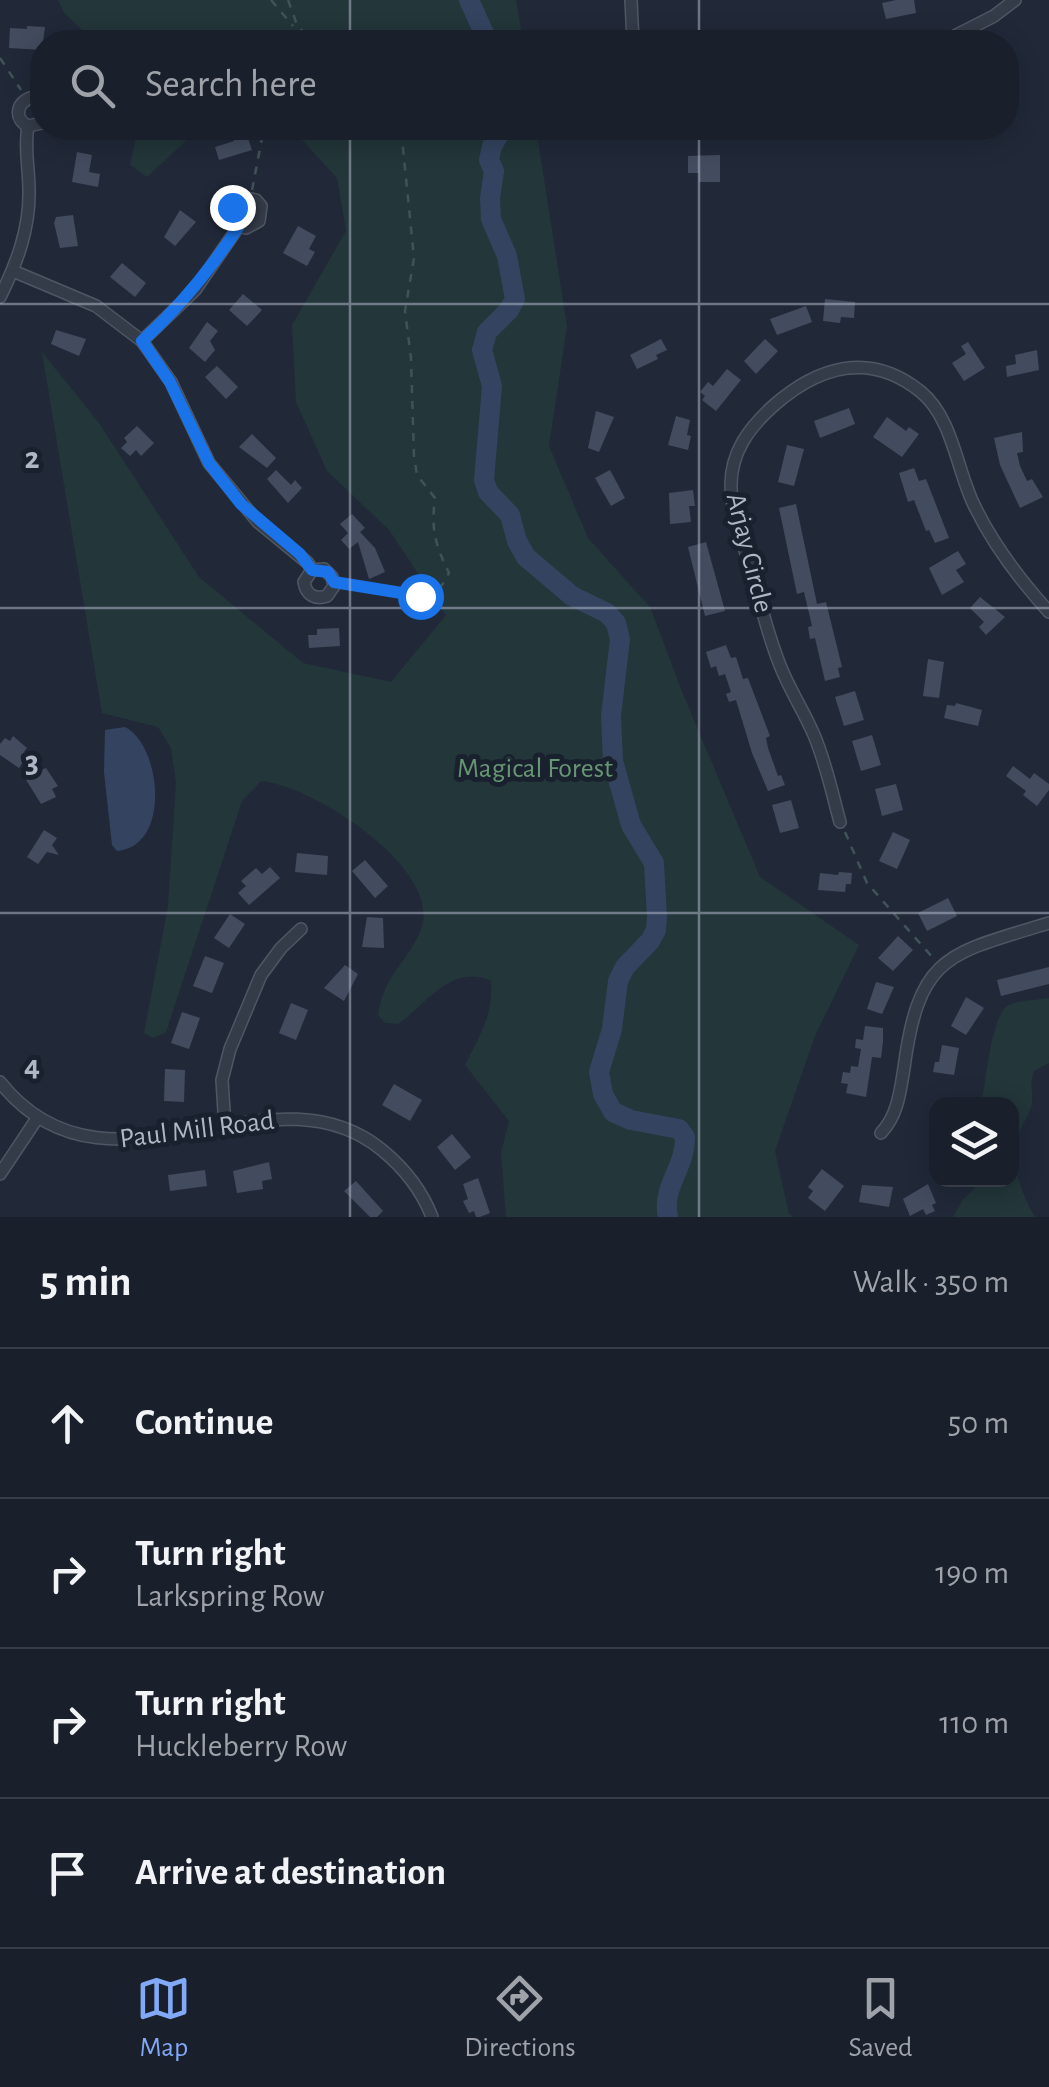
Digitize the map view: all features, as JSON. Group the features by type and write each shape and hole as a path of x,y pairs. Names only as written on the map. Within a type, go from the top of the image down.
{"street":[{"path":"631,0 633,30"},
{"path":"967,30 1015,0"},
{"path":"0,296 13,271 29,204 28,126 19,116 19,107 30,99"},
{"path":"249,196 261,206 259,220 254,226 239,226 232,207 235,201 249,196"},
{"path":"142,341 194,290 239,226"},
{"path":"13,271 96,306 142,341 170,382 209,463 241,504 300,554 312,570 328,572 334,582 327,596 308,594 304,582 312,570"},
{"name":"Arjay Circle","path":"840,822 816,740 776,656 735,515 733,469 750,428 793,389 836,369 871,369 902,379 925,395 934,407 984,524 1013,569 1049,612"},
{"path":"881,1133 890,1124 900,1096 918,998 942,966 974,946 1049,924"},
{"path":"225,1127 222,1080 230,1048 261,975 301,929"},
{"name":"Paul Mill Road","path":"0,1082 38,1117 80,1136 122,1142 287,1119 329,1124 351,1132 392,1158 420,1193 432,1217"},
{"path":"0,1174 38,1117"}],"path":[{"path":"271,0 300,30"},
{"path":"277,7 288,2 295,24 292,30"},
{"path":"0,58 25,100"},
{"path":"249,196 261,140"},
{"path":"334,582 424,596 448,578 431,522 434,498 417,475 414,457 411,358 405,311 414,258 402,140"},
{"path":"840,822 867,883 942,966"}],"green space":[{"path":"58,0 516,0 521,30 82,30 65,14"},
{"path":"135,140 187,140 147,177 130,165"},
{"name":"Magical Forest","path":"302,140 538,140 567,326 549,446 588,538 650,607 760,877 859,945 815,1036 775,1151 789,1214 793,1217 506,1217 501,1153 509,1121 465,1065 488,1015 491,981 464,977 452,981 398,1024 385,1023 378,1015 381,1000 417,938 422,926 422,903 411,879 367,832 310,797 283,786 261,781 242,801 166,1032 153,1038 144,1033 168,906 176,782 171,748 158,727 102,713 42,352 99,423 199,577 303,663 391,682 446,615 389,530 327,471 296,402 292,325 346,231 337,178"},
{"path":"1049,998 1049,1063 1034,1071 1031,1107 1019,1133 1019,1097 982,1097 998,1021 1009,1005"},
{"path":"1019,1180 1035,1217 953,1217 975,1187 1019,1187"}],"water":[{"path":"125,727 147,753 155,794 147,832 135,845 117,851 112,845 104,772 105,730"}],"building":[{"path":"914,0 916,13 886,19 882,3"},
{"path":"45,27 30,30 30,49 9,48 10,28"},
{"path":"249,140 252,150 219,160 215,147"},
{"path":"77,152 92,155 89,172 100,174 98,187 72,182"},
{"path":"720,155 720,182 699,182 699,173 688,173 688,156"},
{"path":"180,210 196,222 175,246 164,237"},
{"path":"73,215 78,246 60,248 56,217"},
{"path":"298,226 316,236 309,249 315,252 307,266 283,253"},
{"path":"122,263 146,283 135,297 110,277"},
{"path":"243,294 262,310 247,326 229,310"},
{"path":"825,299 855,302 854,318 841,317 840,323 823,321"},
{"path":"806,306 812,322 777,335 770,319"},
{"path":"207,322 218,331 210,341 215,350 205,362 189,348"},
{"path":"56,330 86,339 79,356 51,344"},
{"path":"661,339 667,350 637,369 630,355"},
{"path":"765,339 778,351 756,374 744,361"},
{"path":"968,342 985,368 964,381 952,363 966,354 961,346"},
{"path":"1037,350 1039,370 1007,377 1006,366 1016,364 1015,355"},
{"path":"217,366 238,387 226,399 205,377"},
{"path":"727,369 741,380 716,411 702,400 705,396 700,392 708,382 713,386"},
{"path":"849,408 855,424 820,438 814,421"},
{"path":"596,411 614,417 599,452 588,448"},
{"path":"676,416 690,420 688,450 668,445"},
{"path":"887,417 906,431 909,427 919,434 902,457 873,437"},
{"path":"137,426 154,443 141,456 136,450 130,456 121,448 127,442 124,438"},
{"path":"1022,432 1023,452 1017,453 1020,466 1027,481 1032,479 1043,497 1020,508 1000,465 994,438"},
{"path":"252,434 276,458 267,468 239,447"},
{"path":"787,445 804,449 794,486 778,482"},
{"path":"914,468 919,481 926,479 949,538 935,543 914,500 908,502 899,473"},
{"path":"276,470 291,485 295,480 302,488 288,503 267,479"},
{"path":"610,470 625,498 611,506 595,478"},
{"path":"693,490 691,522 670,524 669,493"},
{"path":"796,504 817,604 826,602 842,667 838,668 840,677 825,681 815,638 810,639 808,627 812,626 804,592 797,594 779,508"},
{"path":"352,514 365,528 360,532 375,548 385,572 369,579 358,542 349,549 341,540 348,533 340,524"},
{"path":"706,542 725,611 705,616 688,547"},
{"path":"958,551 966,564 956,570 964,582 942,595 929,568"},
{"path":"980,597 1005,617 986,635 979,627 984,622 970,608"},
{"path":"339,628 340,646 309,648 308,635 317,635 317,629"},
{"path":"726,645 731,658 736,657 743,679 748,678 770,736 766,738 768,748 785,785 768,791 736,700 729,702 726,694 731,692 725,674 719,676 716,666 711,668 706,652"},
{"path":"928,659 944,662 939,698 923,696"},
{"path":"855,691 864,720 844,726 835,697"},
{"path":"956,703 982,710 978,726 944,718 947,705"},
{"path":"872,735 881,765 861,771 852,741"},
{"path":"13,736 27,748 24,752 28,755 19,768 0,755 0,744"},
{"path":"1013,766 1030,779 1034,773 1049,784 1037,806 1023,795 1026,791 1006,776"},
{"path":"46,768 58,786 52,789 56,797 41,804 25,778"},
{"path":"896,784 903,810 882,816 875,789"},
{"path":"791,800 799,828 780,833 772,805"},
{"path":"44,830 57,838 52,845 59,855 47,852 38,864 27,857"},
{"path":"893,832 910,840 897,869 879,861"},
{"path":"297,853 328,856 327,875 295,872"},
{"path":"365,860 388,886 375,898 352,871"},
{"path":"270,867 280,878 249,905 238,893 246,886 241,881 256,868 262,874"},
{"path":"820,873 852,873 845,892 818,890"},
{"path":"948,898 957,916 927,931 918,913"},
{"path":"230,914 245,924 229,948 214,938"},
{"path":"367,917 383,918 384,948 362,947"},
{"path":"898,936 913,950 893,971 878,958"},
{"path":"205,956 224,963 212,993 193,986"},
{"path":"345,965 358,974 344,1001 324,988"},
{"path":"1049,967 1049,984 1001,996 997,980"},
{"path":"876,982 894,987 882,1014 867,1009"},
{"path":"966,997 984,1008 966,1035 951,1026"},
{"path":"291,1003 308,1010 296,1040 279,1033"},
{"path":"182,1012 200,1018 189,1049 171,1043"},
{"path":"865,1026 883,1028 881,1058 872,1057 866,1097 846,1093 848,1084 841,1083 843,1072 850,1073 851,1066 858,1067 861,1049 855,1048 856,1039 863,1040"},
{"path":"942,1045 959,1048 954,1075 933,1072"},
{"path":"165,1069 185,1070 184,1102 164,1101"},
{"path":"394,1084 422,1100 410,1121 382,1105"},
{"path":"452,1134 471,1157 455,1170 437,1147"},
{"path":"269,1162 272,1179 262,1181 263,1189 237,1193 233,1171"},
{"path":"822,1169 844,1186 825,1211 808,1198 813,1191 808,1187"},
{"path":"205,1170 207,1186 170,1191 168,1175"},
{"path":"478,1178 490,1213 476,1217 463,1201 468,1199 463,1184"},
{"path":"356,1181 383,1211 377,1217 370,1217 344,1191"},
{"path":"928,1184 935,1211 926,1215 923,1209 910,1216 903,1199"},
{"path":"862,1185 893,1187 889,1207 859,1202"}],"waterway":[{"path":"469,0 483,30"},
{"path":"496,140 489,160 494,171 491,219 507,256 515,299 487,332 482,350 492,386 484,480 488,492 510,515 526,557 572,596 607,613 616,623 620,639 611,716 613,761 631,825 654,863 657,917 650,941 625,967 618,981 612,1029 599,1072 603,1094 613,1112 631,1120 679,1129 685,1137 668,1196 668,1217"}],"route":[{"path":"232,207 231,213 239,226 209,271 177,309 142,341 170,382 209,463 258,522 300,554 312,570 324,569 334,582 420,596"}]}
